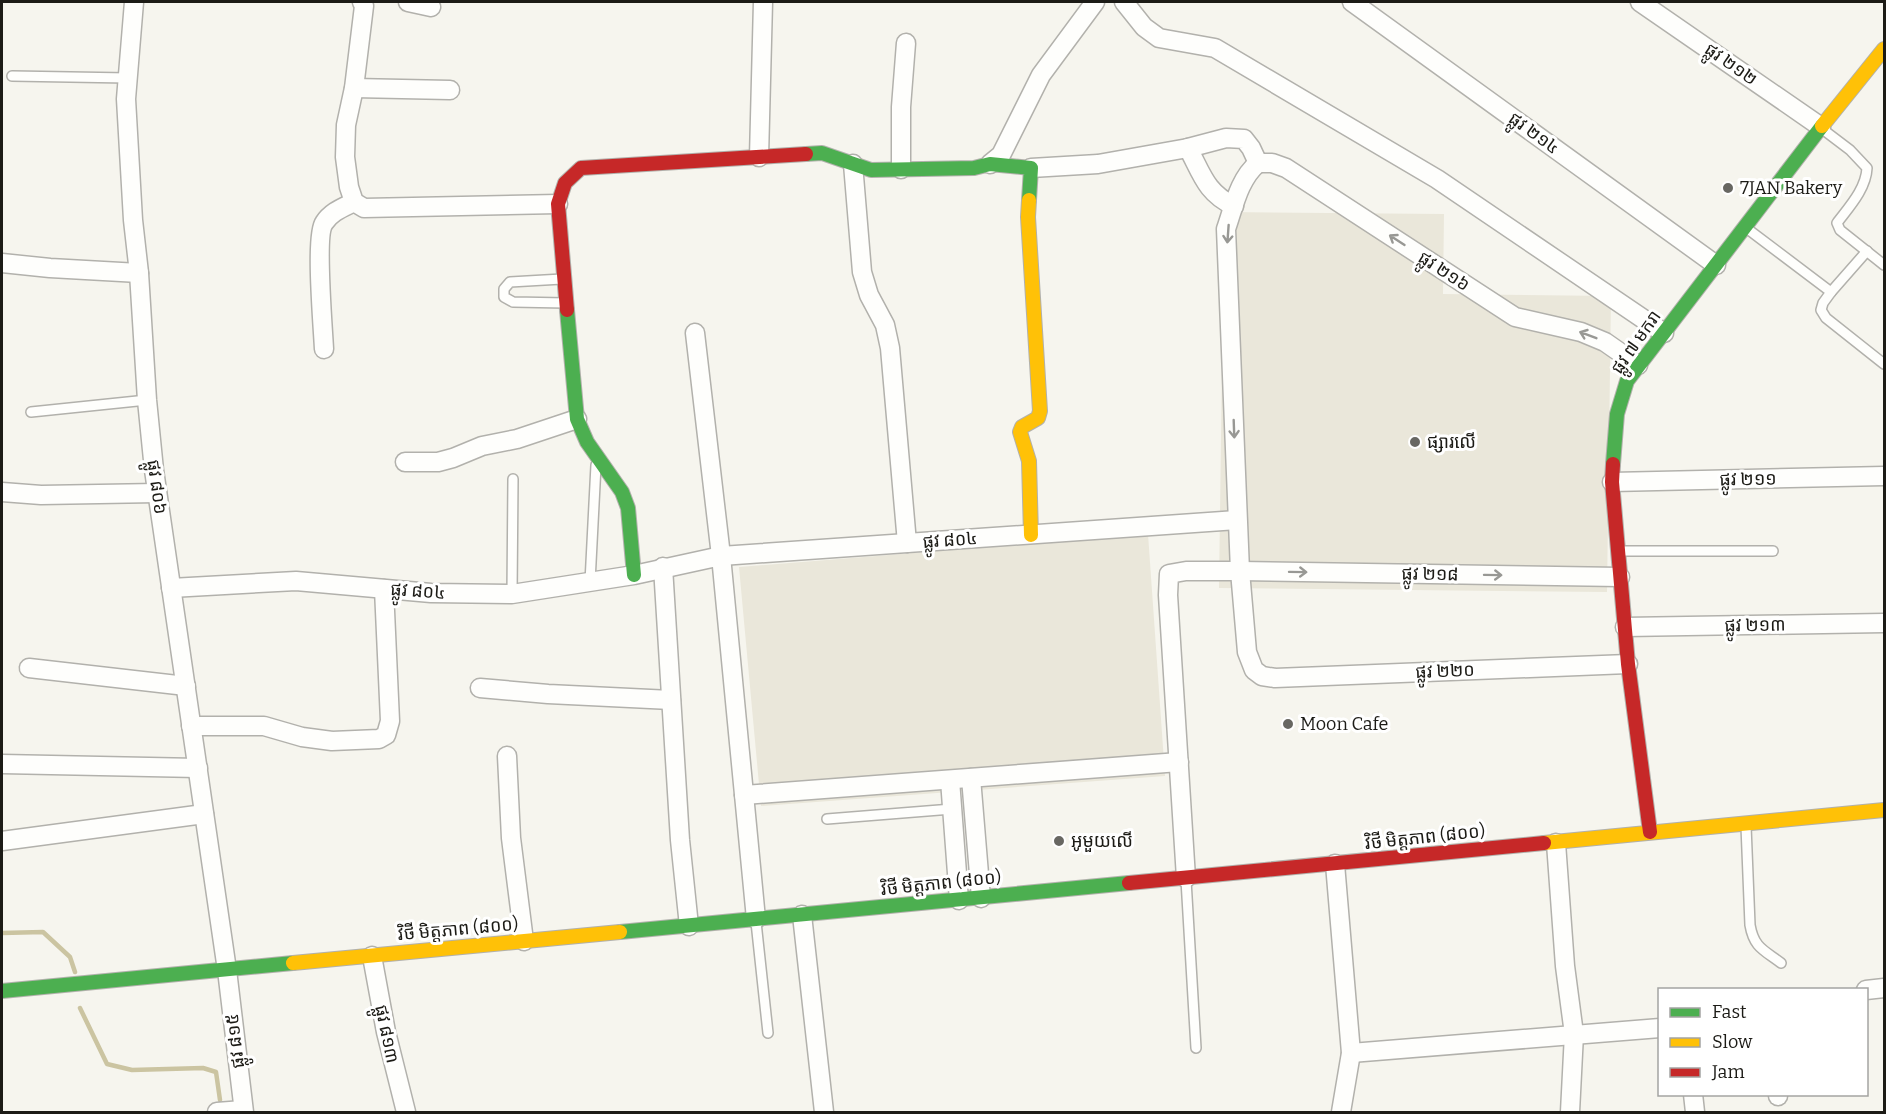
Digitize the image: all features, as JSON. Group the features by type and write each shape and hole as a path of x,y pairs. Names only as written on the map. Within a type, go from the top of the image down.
{"street":[{"name":"ផ្លូវ ៨០៦","path":"134,2 126,99 147,400 157,493 227,970"},
{"path":"362,2 364,6 354,88 346,125 345,157 349,187 354,202 364,208 558,204"},
{"path":"408,2 431,7"},
{"path":"759,157 763,2"},
{"path":"990,164 1001,155 1041,75 1095,2"},
{"path":"1124,2 1144,27 1159,38 1215,48 1437,179 1664,333"},
{"name":"ផ្លូវ ២១៤","path":"1352,2 1716,265"},
{"name":"ផ្លូវ ២១២","path":"1640,2 1821,128"},
{"path":"901,170 901,107 906,44"},
{"name":"ផ្លូវ ៧ មករា","path":"1650,832 1628,664 1617,551 1612,482 1617,414 1627,381 1638,365 1884,49"},
{"path":"354,88 450,90"},
{"path":"634,575 628,508 622,492 596,456 577,419 558,204 567,178 581,168 822,153 871,170 974,168 990,164 1031,168 1098,164 1188,148 1226,138 1244,139 1258,163 1242,182 1226,230 1240,571"},
{"path":"1188,148 1214,194 1222,201 1234,206"},
{"name":"ផ្លូវ ២១៦","path":"1258,163 1272,163 1286,168 1515,317 1581,332 1605,342 1638,365"},
{"path":"853,164 861,272 869,295 885,325 890,348 907,543"},
{"path":"1031,168 1028,217 1040,411 1038,418 1022,427 1020,432 1029,461 1031,535"},
{"path":"324,349 320,259 322,225 333,212 354,202"},
{"path":"2,263 139,273"},
{"path":"695,333 721,556 756,919"},
{"path":"405,462 438,462 482,446 517,439 577,419"},
{"name":"ផ្លូវ ២១១","path":"1612,482 1884,476"},
{"path":"2,492 41,495 157,493"},
{"name":"ផ្លូវ ៨០៤","path":"171,588 296,581 431,593 512,594 634,575 721,556 1237,520"},
{"path":"663,567 689,926"},
{"name":"ផ្លូវ ២១៨","path":"1179,762 1168,574 1186,571 1240,571 1620,577"},
{"name":"ផ្លូវ ២២០","path":"1240,571 1246,652 1254,670 1262,676 1275,678 1628,664"},
{"path":"191,726 264,726 302,737 332,741 379,739 386,735 390,721 384,589"},
{"name":"ផ្លូវ ២១៣","path":"1625,627 1884,623"},
{"path":"29,668 186,686"},
{"path":"480,688 671,700"},
{"path":"507,756 511,838 524,941"},
{"path":"744,795 1179,762 1186,878"},
{"path":"2,764 198,768"},
{"path":"972,778 981,898"},
{"path":"950,780 959,900"},
{"name":"វិថី មិត្តភាព (៨០០)","path":"2,991 1884,810"},
{"path":"2,842 204,814"},
{"path":"1556,843 1565,966 1574,1034 1570,1113"},
{"path":"1335,864 1351,1053 1341,1113"},
{"path":"802,915 824,1113"},
{"name":"ផ្លូវ ៨១៣","path":"372,956 386,1032 406,1113"},
{"name":"ផ្លូវ ៨១៥","path":"227,970 243,1111"},
{"path":"1868,990 1884,988"},
{"path":"1351,1053 1658,1028"},
{"path":"1693,1096 1695,1113"},
{"path":"216,1113 243,1111"}],"lane":[{"path":"12,76 128,78"},
{"path":"1821,128 1850,150 1867,168 1867,177 1863,185 1838,223 1840,230 1884,265"},
{"path":"1745,227 1831,292"},
{"path":"1867,252 1822,303 1821,310 1826,318 1884,364"},
{"path":"565,279 510,282 504,290 504,297 513,302 567,303"},
{"path":"31,412 147,400"},
{"path":"590,582 596,456"},
{"path":"512,594 513,479"},
{"path":"1617,551 1773,551"},
{"path":"827,819 952,809"},
{"path":"1746,824 1752,936 1755,943 1781,963"},
{"path":"1186,878 1196,1048"},
{"path":"756,919 768,1033"}],"shaded area":[{"name":"ផ្សារលើ","path":"1224,212 1444,214 1443,294 1611,296 1607,592 1219,588"},
{"path":"1148,534 1165,776 761,806 739,567"}],"waterway":[{"path":"2,933 43,932 70,957 75,972"},
{"path":"80,1008 107,1064 132,1070 203,1068 216,1072 220,1100"}],"traffic: fast":[{"path":"1613,464 1617,414 1627,381 1822,126"},
{"path":"806,154 822,153 871,170 974,168 990,164 1031,168 1029,200"},
{"path":"567,310 577,419 587,442 622,492 628,508 634,575"},
{"path":"620,932 1129,883"},
{"path":"2,991 293,963"}],"traffic: slow":[{"path":"1822,126 1884,49"},
{"path":"1029,200 1028,217 1040,411 1038,418 1022,427 1020,432 1029,461 1031,535"},
{"path":"1544,843 1884,810"},
{"path":"293,963 620,932"}],"traffic: jam":[{"path":"567,310 558,204 565,183 581,168 806,154"},
{"path":"1613,464 1612,482 1628,664 1650,832"},
{"path":"1129,883 1544,843"}],"place":[{"name":"7JAN Bakery","path":"1728,188"},
{"name":"ផ្សារលើ","path":"1415,442"},
{"name":"Moon Cafe","path":"1288,724"},
{"name":"អូមួយលេី","path":"1059,841"}]}
